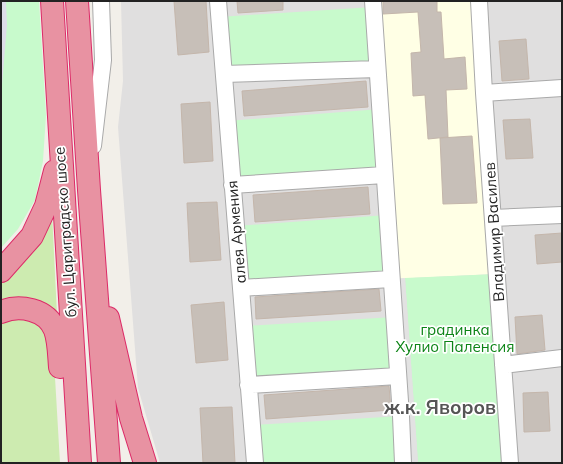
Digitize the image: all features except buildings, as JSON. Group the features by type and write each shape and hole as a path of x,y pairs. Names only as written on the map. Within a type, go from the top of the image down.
{"highway":[{"name":"бул. Цариградско шосе","path":"52,1 80,463"},
{"name":"бул. Цариградско шосе","path":"77,1 88,190 108,463"},
{"path":"1,271 32,236 40,220 51,191 55,175 59,136"},
{"path":"93,253 131,418 145,463"},
{"path":"1,312 21,308 34,310 50,322 55,329 60,373 78,433"}],"street":[{"name":"бул. Цариградско шосе","path":"88,190 103,60 101,1"},
{"name":"алея Армения","path":"218,1 255,463"},
{"path":"373,1 403,463"},
{"name":"Владимир Василев","path":"479,1 510,463"},
{"path":"224,74 377,68"},
{"path":"484,93 562,88"},
{"path":"232,185 384,175"},
{"path":"493,218 562,214"},
{"path":"241,288 391,278"},
{"path":"503,365 562,358"},
{"path":"248,385 398,376"}],"shaded area":[{"path":"1,1 6,1 7,25 1,97"},
{"path":"121,1 562,1 562,463 160,463 138,388 118,127 123,81"},
{"path":"373,1 479,1 496,274 391,279"},
{"path":"405,278 418,463 403,463 391,279"}],"green space":[{"path":"1,1 39,1 46,115 43,161 35,200 18,229 1,248"},
{"path":"373,7 377,69 224,74 219,17"},
{"path":"380,109 384,175 232,185 227,121"},
{"path":"52,213 57,314 1,302 1,285"},
{"path":"387,215 391,279 241,288 236,226"},
{"name":"градинка Хулио Паленсия","path":"496,274 510,463 418,463 405,278"},
{"path":"14,317 40,322 53,343 60,463 1,463 1,323"},
{"path":"394,317 398,376 248,385 244,326"},
{"path":"401,416 403,463 255,463 252,425"}],"district":[{"name":"ж.к. Яворов","path":"440,407"}]}
